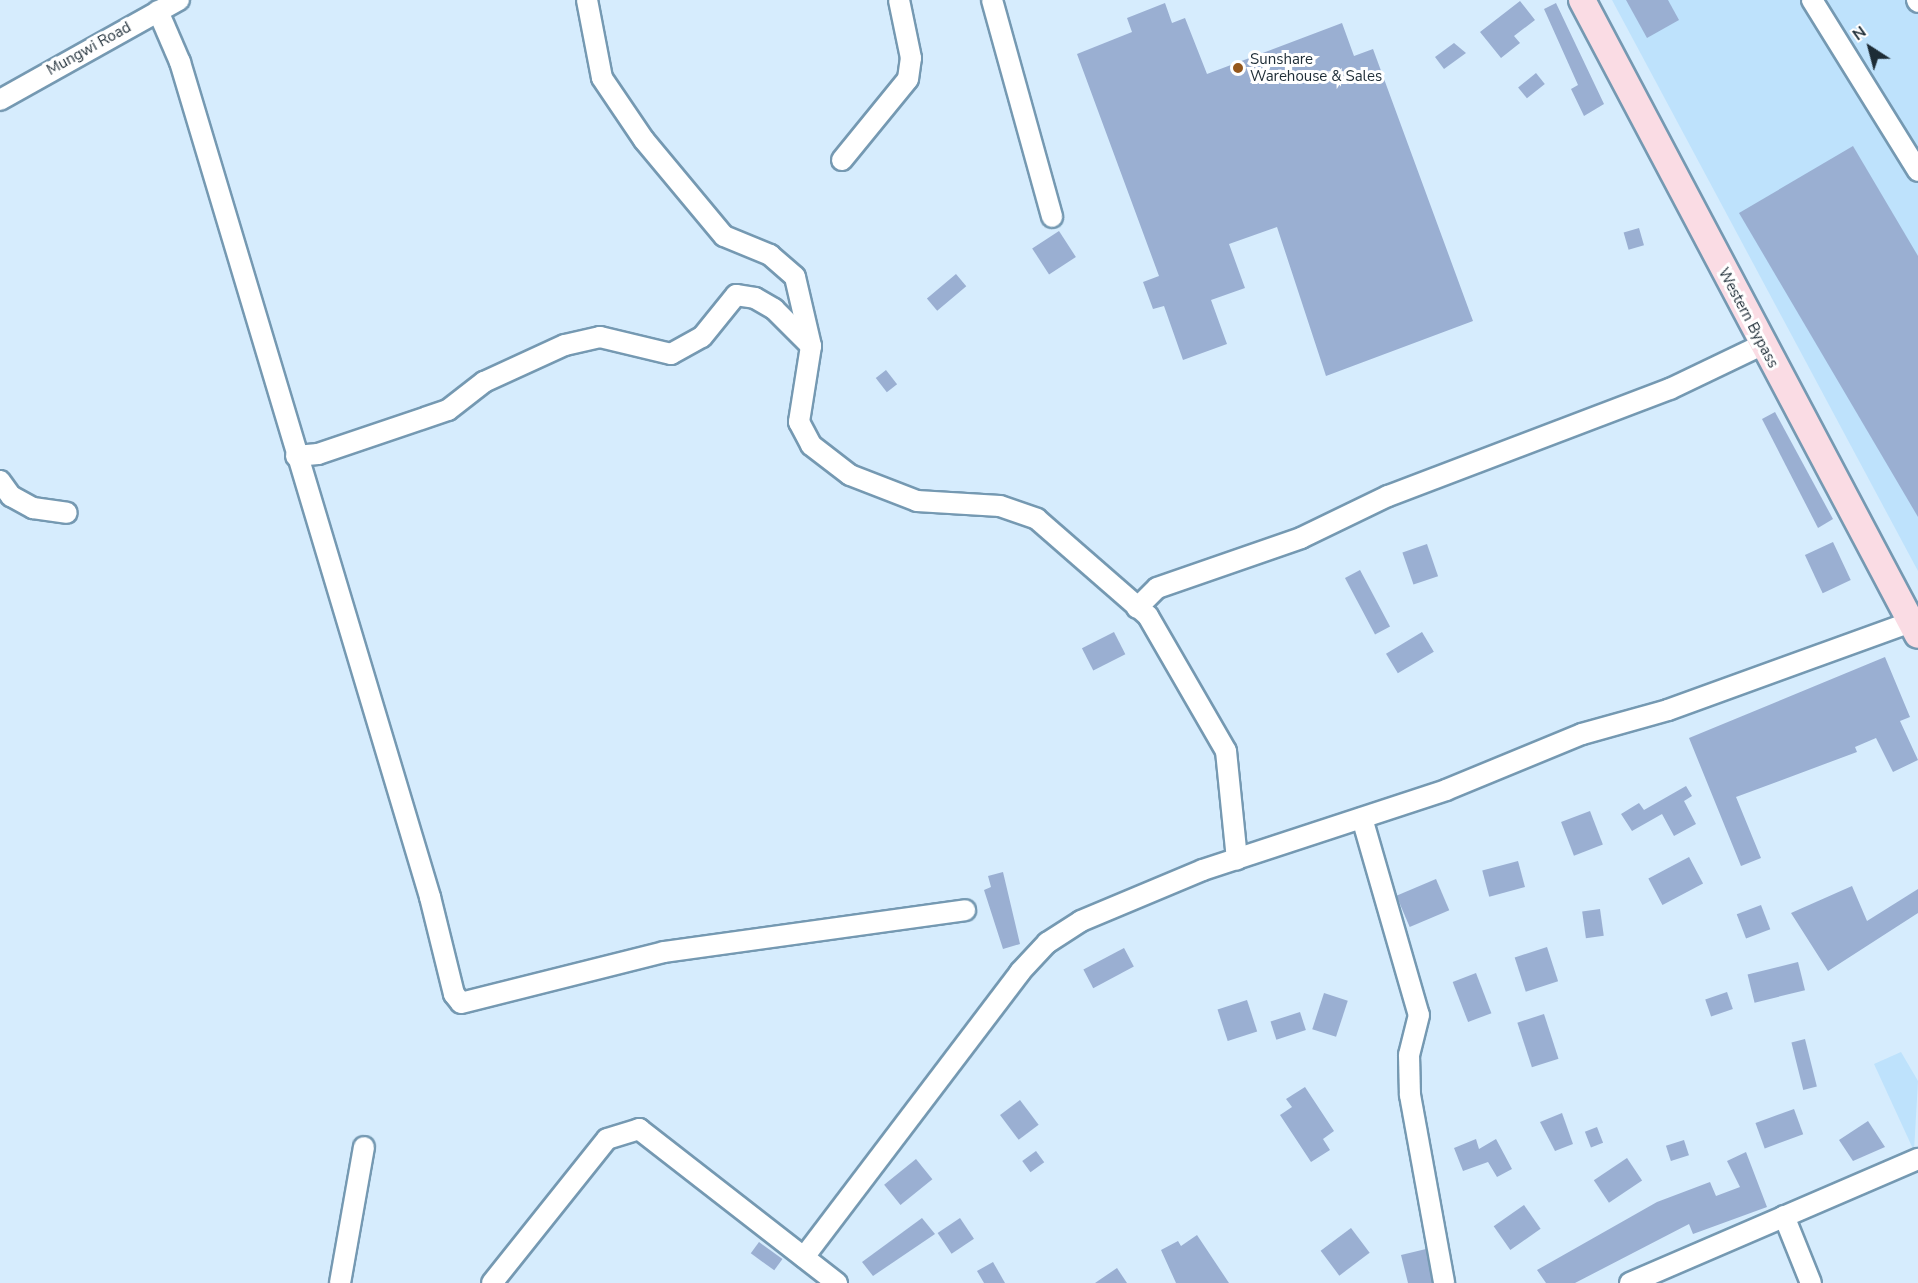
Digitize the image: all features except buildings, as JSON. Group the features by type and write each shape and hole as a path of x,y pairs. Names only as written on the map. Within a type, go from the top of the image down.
{"main road":[{"name":"Western Bypass","path":"1582,0 1762,345 1915,628"}],"street":[{"name":"Mungwi Road","path":"0,100 179,0"},
{"path":"587,0 602,78 724,236 786,265 802,294 811,346 800,422 829,463 917,501 1000,506 1037,519 1159,629 1226,751 1237,859"},
{"path":"842,160 908,80 911,58 899,0"},
{"path":"992,0 1052,217"},
{"path":"1812,0 1918,171"},
{"path":"158,11 180,62 296,456 430,897 454,994 461,1003 664,952 965,909"},
{"path":"296,456 318,454 448,410 484,382 565,345 600,337 671,354 702,337 736,295 755,298 774,309 811,346"},
{"path":"1137,608 1157,588 1301,538 1388,496 1670,389 1762,345"},
{"path":"0,481 11,496 33,508 67,513"},
{"path":"804,1257 1047,943 1103,910 1237,859 1362,818 1573,737 1668,710 1915,628"},
{"path":"1362,818 1419,1015 1409,1056 1410,1095 1444,1283"},
{"path":"492,1283 597,1150 622,1130 639,1130 661,1145 837,1283"},
{"path":"340,1283 364,1147"},
{"path":"1630,1283 1918,1160"},
{"path":"1784,1216 1811,1283"}],"shaded area":[{"path":"1612,0 1918,0 1918,571"},
{"path":"1901,1052 1918,1081 1914,1151 1874,1064"}],"place":[{"name":"Sunshare Warehouse & Sales","path":"1238,68"}]}
